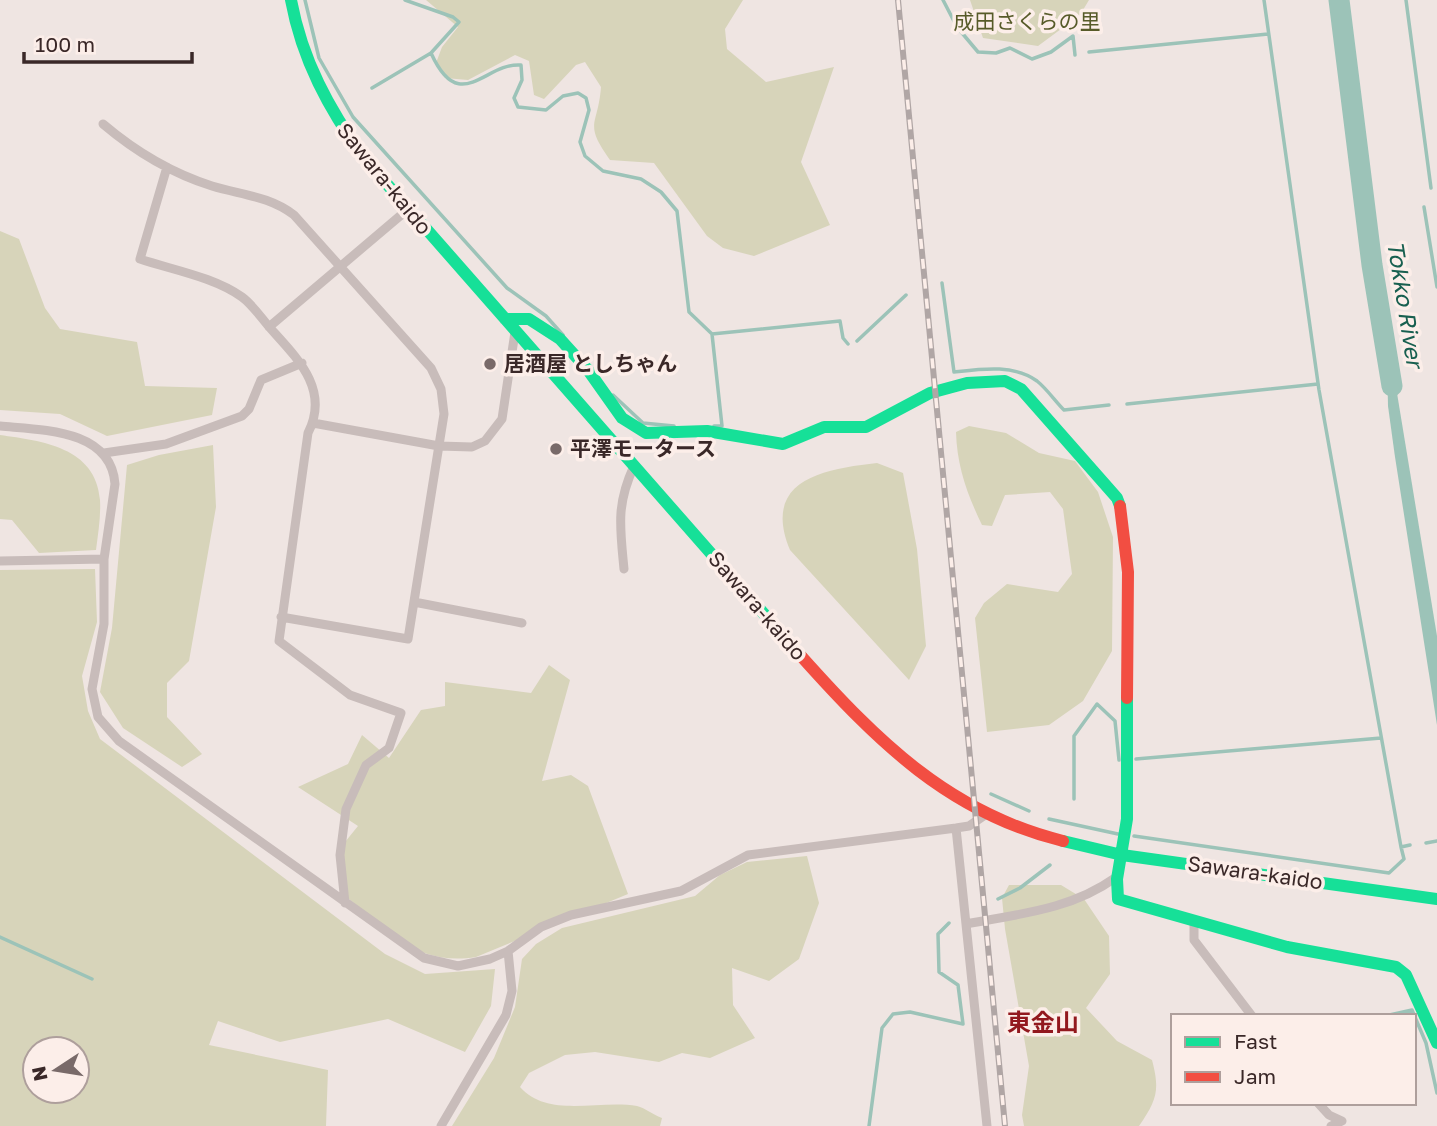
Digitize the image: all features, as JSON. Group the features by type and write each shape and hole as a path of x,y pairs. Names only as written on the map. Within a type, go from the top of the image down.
{"main road":[{"name":"Sawara-kaido","path":"291,0 307,62 332,114 407,210 842,702 905,761 985,815 1064,842 1122,855 1437,898"},
{"path":"505,319 529,319 560,339 588,370 622,418 646,433 707,431 783,444 824,427 866,427 930,393 967,383 1005,382 1031,398 1117,498 1123,515 1128,582 1126,819 1122,855 1115,878 1118,899 1287,947 1396,967 1406,975 1437,1043"}],"street":[{"path":"103,124 136,151 167,167 212,186 258,196 283,207 340,264 436,376 444,404 408,639 281,617"},
{"path":"167,167 140,259 243,298 302,363 315,394 313,424 308,433 279,641 351,695 401,713 389,748 366,765 346,809 340,855 345,903"},
{"path":"269,327 340,264 407,210"},
{"path":"313,424 439,446 472,447 495,431 502,419 511,375 515,331"},
{"path":"104,453 166,444 242,416 249,409 261,380 302,363"},
{"path":"0,426 75,436 104,453 114,472 115,484 104,559 104,624 92,689 98,717 119,741 409,949 443,964 472,965 508,951 541,927 571,915 681,891 748,855 969,826 985,815"},
{"path":"624,569 618,513 623,490 634,466"},
{"path":"0,561 104,559"},
{"path":"414,602 522,623"},
{"path":"956,828 987,1126"},
{"path":"966,924 1035,914 1099,890 1115,878"},
{"path":"1194,920 1195,940 1250,1014"},
{"path":"441,1126 506,1015 512,992 508,951"},
{"path":"1320,1105 1329,1115 1342,1121 1331,1126"}],"green space":[{"path":"426,0 743,0 725,29 727,49 766,82 834,67 801,162 830,225 754,256 723,248 707,236 654,163 610,160 594,131 601,87 585,62 576,65 544,99 534,95 529,61 515,55 468,80 445,78 436,63 442,47 458,27"},
{"name":"成田さくらの里","path":"970,0 1089,0 1080,15 1038,46 983,38"},
{"path":"0,231 19,239 45,308 60,329 137,342 145,386 217,388 212,415 107,436 60,414 0,410"},
{"path":"969,426 1006,433 1039,453 1075,461 1098,492 1113,537 1112,651 1083,701 1049,725 987,732 975,618 984,603 1007,584 1058,592 1072,574 1063,509 1050,492 1005,495 992,526 982,525 958,457 956,432"},
{"path":"0,435 49,444 78,458 89,468 100,500 96,550 39,553 12,520 0,519"},
{"path":"213,445 216,507 189,661 167,683 167,717 202,754 182,767 123,728 100,692 112,628 127,465 159,455"},
{"path":"877,463 903,473 917,549 926,646 909,680 790,550 783,526 784,508 791,493 802,482 837,469"},
{"path":"95,569 97,622 82,676 88,711 100,739 385,954 425,974 495,969 491,1006 465,1052 388,1019 280,1042 218,1021 209,1045 328,1070 326,1126 0,1126 0,570"},
{"path":"549,665 570,680 542,781 571,775 588,786 628,894 476,957 456,958 421,952 391,934 348,898 341,847 358,826 298,787 348,764 362,735 389,758 421,710 445,706 445,682 531,693"},
{"path":"807,856 819,903 799,959 769,981 732,968 733,1005 755,1038 710,1058 682,1053 659,1062 595,1052 565,1055 529,1073 520,1087 532,1097 560,1105 637,1106 662,1118 660,1126 452,1126 494,1058 515,1007 522,959 536,944 562,928 695,896 720,875 747,862"},
{"path":"1009,885 1061,885 1084,899 1109,936 1110,974 1086,1008 1117,1041 1152,1060 1156,1079 1155,1094 1150,1109 1139,1126 1024,1126 1022,1115 1029,1066 1005,929 1002,898"}],"shaded area":[{"path":"1387,360 1395,381 1437,636 1437,725 1388,406"}],"waterway":[{"path":"305,0 319,58 353,117 507,288 546,316 563,335"},
{"path":"405,0 453,17 459,22 431,53 442,72 452,81 463,84 473,82 508,66 521,65 522,80 514,98 518,107 546,110 563,96 578,93 586,98 589,110 580,142 585,156 603,171 641,179 661,192 677,211 689,312 712,334"},
{"path":"943,0 957,27 978,52 996,53 1010,48 1032,59 1051,52 1073,36 1075,55"},
{"path":"1264,0 1319,390 1401,847"},
{"name":"Tokko River","path":"1339,0 1372,265 1392,386"},
{"path":"1406,0 1431,188"},
{"path":"1089,52 1268,34"},
{"path":"372,88 431,53"},
{"path":"1424,207 1437,287"},
{"path":"942,283 954,372 997,369 1018,372 1037,381 1064,410 1109,405"},
{"path":"857,341 906,295"},
{"path":"714,426 722,426 712,334 840,321 843,338 848,344"},
{"path":"1127,404 1318,384"},
{"path":"613,395 643,423 674,426"},
{"path":"1074,799 1074,736 1097,704 1115,721 1119,760"},
{"path":"1136,759 1381,738"},
{"path":"991,794 1029,811"},
{"path":"1049,819 1118,834"},
{"path":"1134,836 1389,873 1404,859 1401,847 1410,845"},
{"path":"1426,843 1437,841"},
{"path":"998,899 1020,888 1050,865"},
{"path":"869,1126 882,1028 893,1014 910,1012 963,1024 958,985 939,972 938,934 949,923"},
{"path":"0,937 92,979"},
{"path":"1394,1014 1412,1010 1414,1014"},
{"path":"1416,1019 1426,1043 1437,1093"}],"railway":[{"path":"898,0 1005,1126"}],"traffic: fast":[{"path":"291,0 302,43 318,83 364,158 801,656"},
{"path":"505,319 529,319 560,339 588,370 622,418 646,433 707,431 783,444 824,427 866,427 930,393 967,383 1005,381 1021,389 1117,498 1120,506"},
{"path":"1127,698 1127,819 1117,879 1118,899 1287,947 1396,967 1406,975 1437,1043"},
{"path":"1063,841 1122,855 1437,899"}],"traffic: jam":[{"path":"1120,506 1128,572 1127,698"},
{"path":"801,656 887,745 950,793 1022,828 1063,841"}],"place":[{"name":"居酒屋 としちゃん","path":"490,364"},
{"name":"平澤モータース","path":"556,449"}],"district":[{"name":"東金山","path":"1043,1023"}]}
